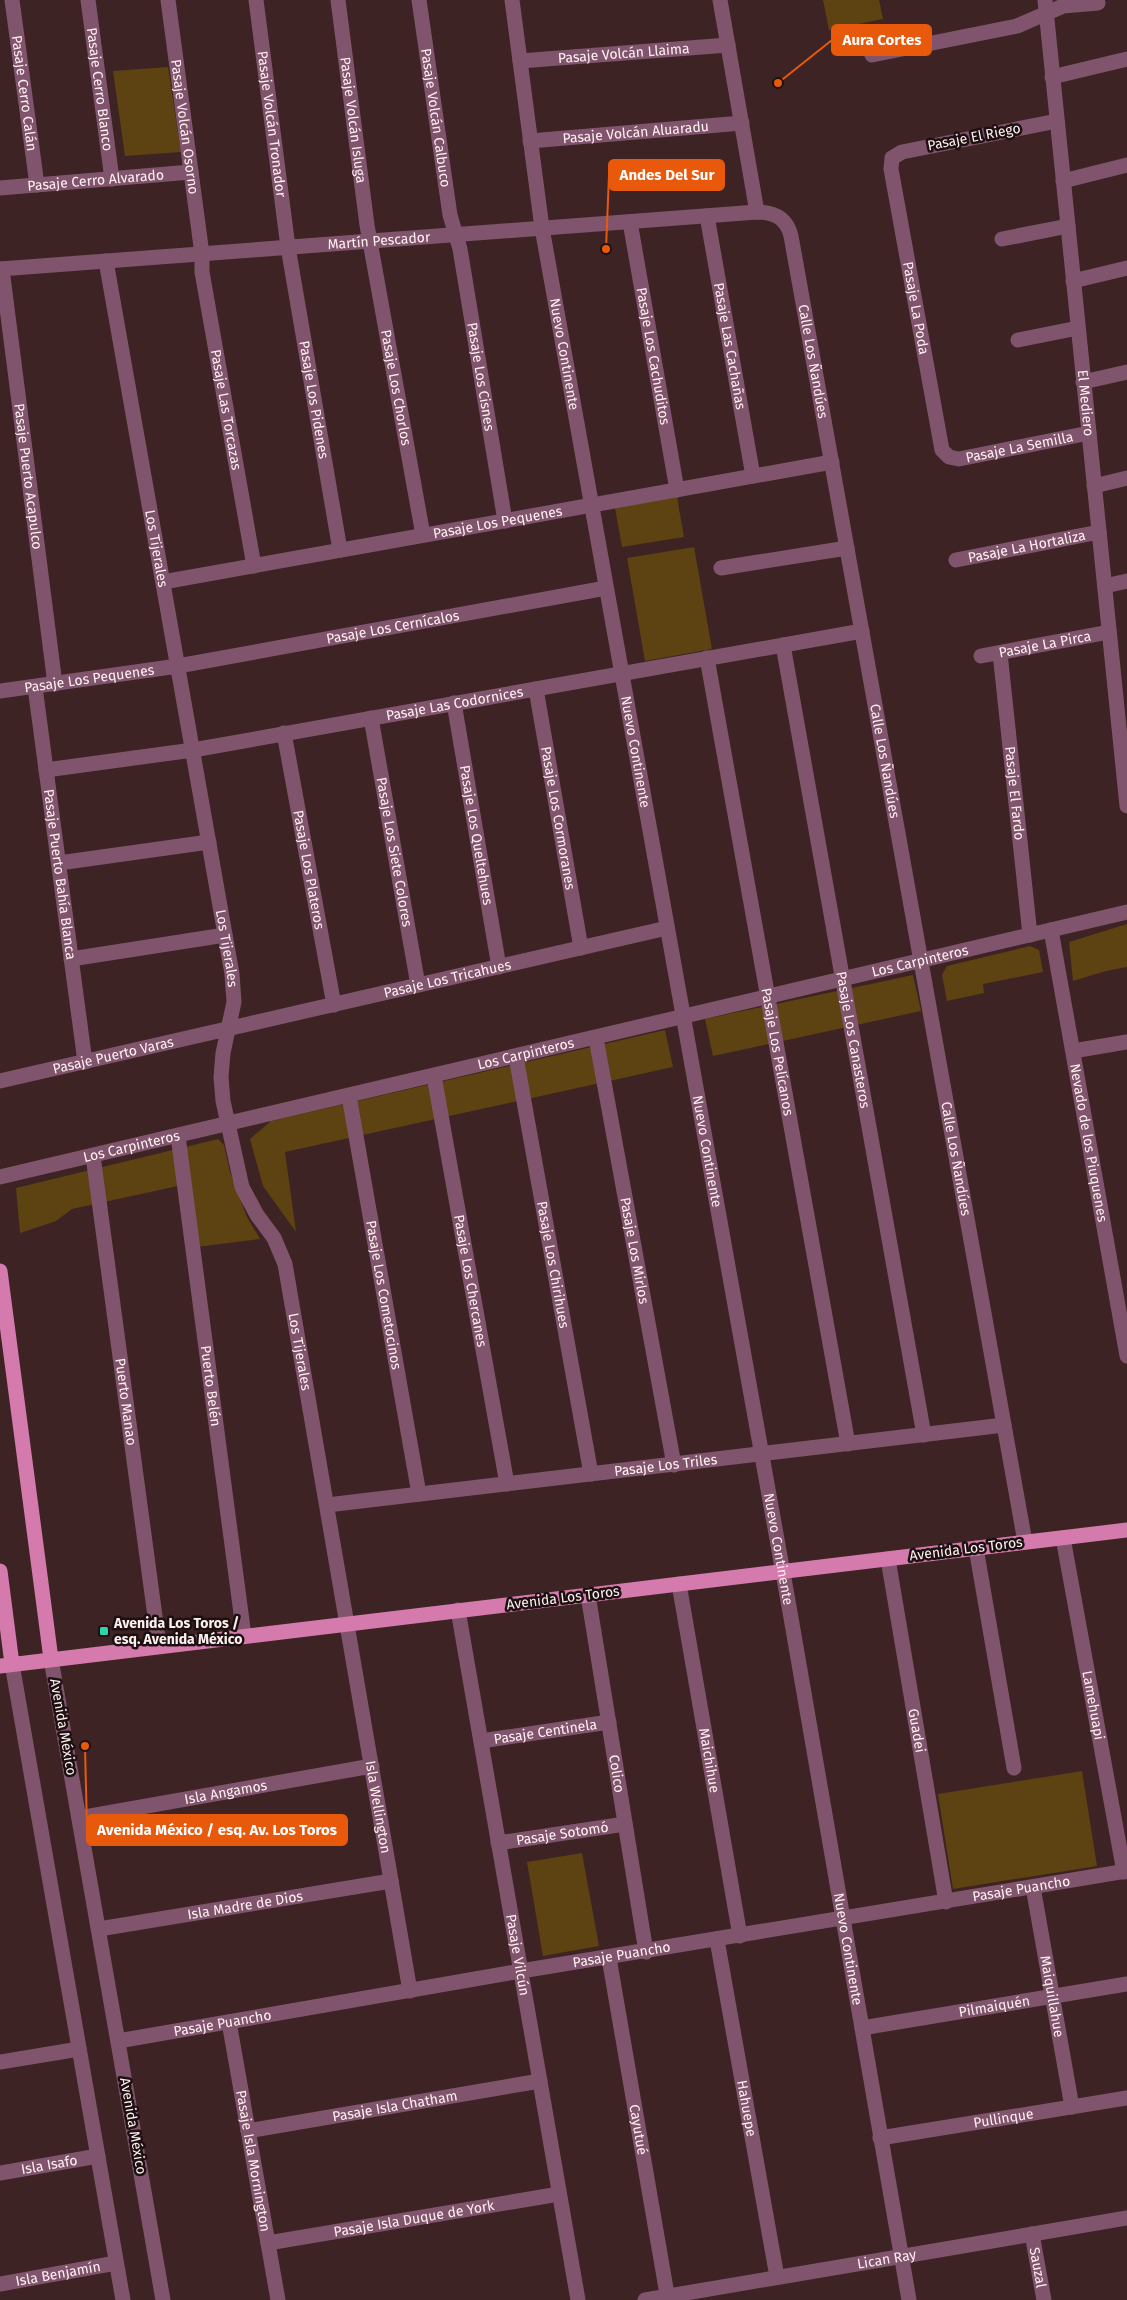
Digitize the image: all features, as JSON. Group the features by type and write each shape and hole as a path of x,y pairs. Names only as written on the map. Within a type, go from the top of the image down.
{"main road":[{"name":"Avenida México","path":"0,1271 52,1659"},
{"name":"Avenida Los Toros","path":"6,1665 1127,1530"},
{"path":"0,1571 6,1665"}],"street":[{"name":"Pasaje Cerro Calán","path":"12,0 37,185"},
{"name":"Pasaje Cerro Blanco","path":"88,0 112,179"},
{"name":"Pasaje Volcán Osorno","path":"168,0 202,254"},
{"name":"Pasaje Volcán Tronador","path":"256,0 288,247"},
{"name":"Pasaje Volcán Isluga","path":"338,0 371,241"},
{"name":"Pasaje Volcán Calbuco","path":"419,0 450,215 456,235"},
{"name":"Nuevo Continente","path":"512,0 542,228 783,1571 909,2300"},
{"path":"720,0 758,212"},
{"path":"872,55 1017,26 1045,7 1098,3"},
{"name":"El Mediero","path":"1045,7 1127,806"},
{"name":"Pasaje Volcán Llaima","path":"520,61 728,45"},
{"path":"1052,77 1127,59"},
{"name":"Pasaje El Riego","path":"892,158 902,152 1057,121"},
{"name":"Pasaje Volcán Aluaradu","path":"530,141 742,123"},
{"name":"Pasaje La Poda","path":"892,158 891,169 940,446 949,457"},
{"path":"1063,181 1127,165"},
{"name":"Pasaje Cerro Alvarado","path":"0,188 191,172"},
{"name":"Martín Pescador","path":"1,269 758,212"},
{"name":"Calle Los Ñandúes","path":"758,212 773,213 785,222 789,229 1025,1542"},
{"name":"Pasaje Las Cachañas","path":"707,216 752,476"},
{"name":"Pasaje Los Cachuditos","path":"630,222 677,490"},
{"path":"1002,239 1068,226"},
{"name":"Pasaje Los Cisnes","path":"456,235 460,249 505,521"},
{"name":"Pasaje Los Chorlos","path":"371,241 423,536"},
{"name":"Pasaje Los Pidenes","path":"288,247 340,550"},
{"name":"Pasaje Las Torcazas","path":"202,254 204,287 254,566"},
{"name":"Los Tijerales","path":"106,261 234,988 232,1016 223,1053 221,1077 228,1124 242,1187 257,1214 274,1238 284,1264 347,1624"},
{"path":"1073,281 1127,268"},
{"name":"Pasaje Puerto Acapulco","path":"1,269 56,684"},
{"path":"1018,340 1078,328"},
{"path":"1083,382 1127,372"},
{"name":"Pasaje La Semilla","path":"949,457 959,460 1089,432"},
{"name":"Pasaje Los Pequenes","path":"163,582 832,462"},
{"path":"1094,486 1127,478"},
{"name":"Pasaje La Hortaliza","path":"956,560 1099,532"},
{"path":"721,568 847,548"},
{"path":"1104,586 1127,581"},
{"name":"Pasaje Los Cernícalos","path":"178,666 606,588"},
{"name":"Pasaje Las Codornices","path":"46,770 193,750 862,631"},
{"name":"Pasaje La Pirca","path":"981,656 1109,632"},
{"name":"Pasaje Los Canasteros","path":"783,645 924,1434"},
{"name":"Pasaje El Fardo","path":"1000,653 1030,936"},
{"name":"Pasaje Los Pelícanos","path":"707,658 848,1444"},
{"name":"Pasaje Los Pequenes","path":"0,691 178,666"},
{"name":"Pasaje Puerto Bahía Blanca","path":"35,687 85,1062"},
{"name":"Pasaje Los Cormoranes","path":"536,689 581,948"},
{"name":"Pasaje Los Queltehues","path":"454,703 499,967"},
{"name":"Pasaje Los Siete Colores","path":"371,718 418,986"},
{"name":"Pasaje Los Plateros","path":"284,734 334,1005"},
{"path":"59,864 209,842"},
{"name":"Los Carpinteros","path":"0,1177 1127,912"},
{"name":"Pasaje Los Tricahues","path":"228,1030 667,928"},
{"name":"Nevado de los Piuquenes","path":"1051,930 1127,1356"},
{"path":"71,958 226,935"},
{"name":"Pasaje Puerto Varas","path":"0,1081 228,1030"},
{"name":"Pasaje Los Mirlos","path":"596,1038 674,1465"},
{"path":"1073,1051 1127,1042"},
{"name":"Pasaje Los Chirihues","path":"516,1057 591,1474"},
{"name":"Pasaje Los Chercanes","path":"434,1076 507,1484"},
{"name":"Pasaje Los Cometocinos","path":"349,1096 419,1494"},
{"name":"Puerto Belén","path":"178,1136 244,1636"},
{"name":"Puerto Manao","path":"93,1156 159,1646"},
{"name":"Pasaje Los Triles","path":"327,1505 1004,1425"},
{"name":"Lamehuapi","path":"1063,1538 1126,1872"},
{"path":"976,1548 1014,1768"},
{"name":"Guadei","path":"888,1559 946,1902"},
{"name":"Maichihue","path":"679,1584 740,1936"},
{"name":"Colico","path":"588,1595 646,1952"},
{"name":"Pasaje Vilcún","path":"458,1610 578,2300"},
{"name":"Isla Wellington","path":"347,1624 410,1991"},
{"name":"Avenida México","path":"52,1659 163,2300"},
{"path":"6,1665 79,2048 123,2300"},
{"name":"Pasaje Centinela","path":"481,1741 609,1722"},
{"name":"Isla Angamos","path":"79,1818 372,1766"},
{"name":"Pasaje Sotomó","path":"498,1843 626,1824"},
{"name":"Pasaje Puancho","path":"118,2040 521,1971 1126,1872"},
{"name":"Isla Madre de Dios","path":"98,1929 391,1881"},
{"name":"Maiquillahue","path":"1033,1887 1072,2107"},
{"name":"Hahuepe","path":"718,1940 777,2277"},
{"name":"Cayutué","path":"609,1958 668,2298"},
{"name":"Pilmaiquén","path":"862,2028 1127,1984"},
{"name":"Pasaje Isla Mornington","path":"229,2022 278,2300"},
{"path":"0,2062 79,2048"},
{"name":"Pasaje Isla Chatham","path":"248,2131 540,2080"},
{"name":"Pullinque","path":"880,2138 1127,2098"},
{"name":"Isla Isafo","path":"0,2173 98,2156"},
{"name":"Pasaje Isla Duque de York","path":"268,2243 559,2194"},
{"name":"Lican Ray","path":"645,2300 668,2298 901,2255 1127,2218"},
{"name":"Sauzal","path":"1032,2234 1044,2300"},
{"name":"Isla Benjamín","path":"0,2284 116,2263"}],"shaded area":[{"path":"823,0 879,0 883,19 829,30"},
{"path":"168,67 181,152 125,156 113,71"},
{"path":"677,497 684,537 622,547 615,508"},
{"path":"694,547 712,649 645,661 627,558"},
{"path":"1127,924 1127,967 1073,981 1069,942"},
{"path":"1030,946 1039,950 1043,972 983,984 984,993 947,1001 942,975 947,966"},
{"path":"913,975 921,1011 713,1056 705,1019"},
{"path":"665,1030 673,1067 285,1152 296,1232 263,1186 250,1139 271,1121"},
{"path":"218,1139 224,1145 230,1172 247,1217 260,1239 196,1247 187,1184 72,1209 56,1221 20,1233 16,1188"},
{"path":"1082,1771 1097,1866 953,1889 938,1794"},
{"path":"582,1853 599,1946 543,1956 527,1862"}],"place":[{"name":"Aura Cortes","path":"778,83"},
{"name":"Andes Del Sur","path":"606,249"},
{"name":"Avenida Los Toros / esq. Avenida México","path":"104,1631"},
{"name":"Avenida México / esq. Av. Los Toros","path":"85,1746"}]}
